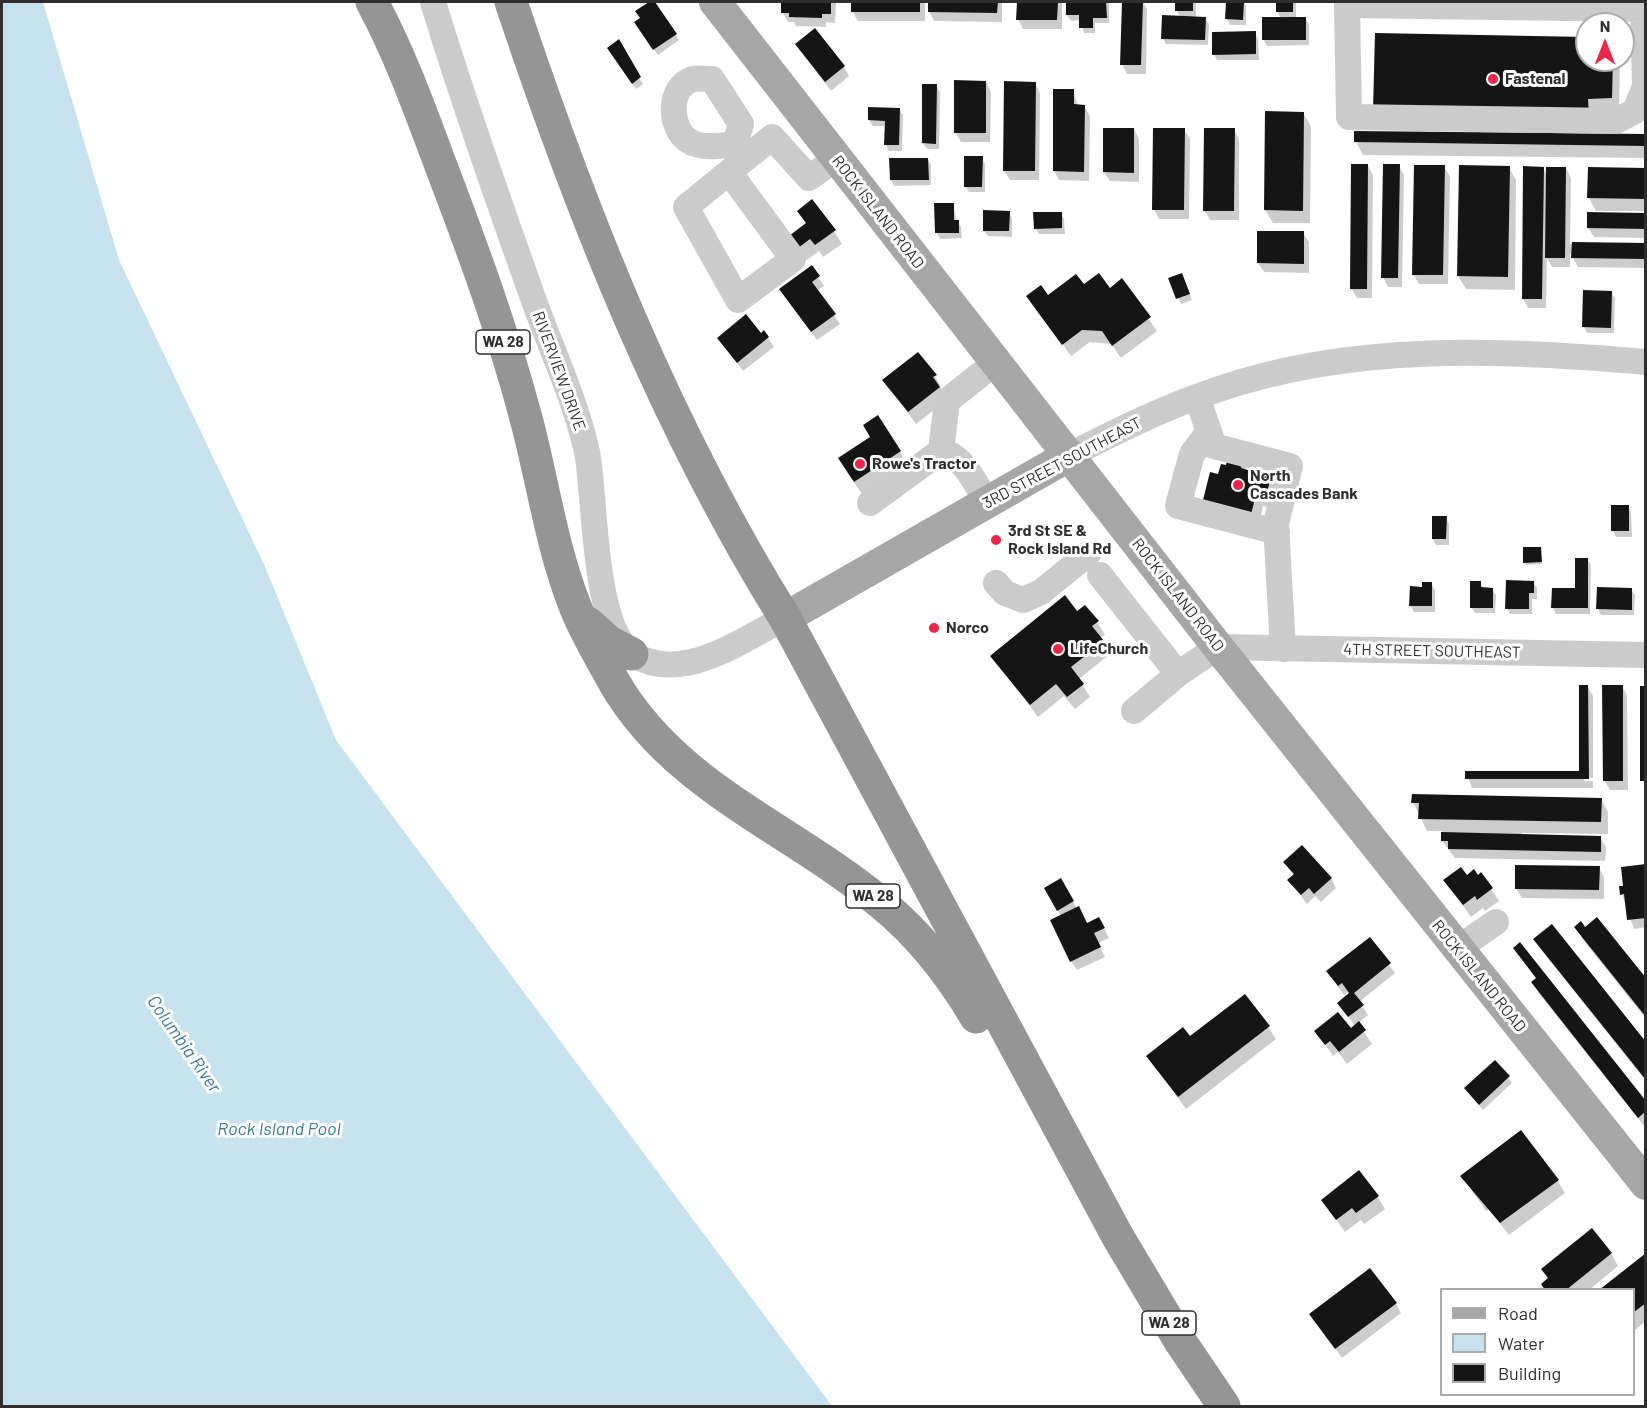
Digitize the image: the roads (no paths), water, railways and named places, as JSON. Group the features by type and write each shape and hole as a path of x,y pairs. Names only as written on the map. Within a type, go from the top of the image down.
{"highway":[{"name":"WA 28","path":"372,2 410,83 484,278 527,419 561,565 575,608 615,684 636,715 667,749 716,791 882,903 928,950 959,989 1043,1127 1118,1237 1180,1341 1224,1407"},
{"path":"511,2 548,112 618,291 680,427 753,567 785,618 1118,1237"},
{"path":"575,608 597,633 632,654"}],"main road":[{"name":"ROCK ISLAND ROAD","path":"715,2 1218,648 1646,1184"},
{"name":"3RD STREET SOUTHEAST","path":"785,618 1070,455"}],"street":[{"name":"RIVERVIEW DRIVE","path":"433,2 501,210 578,418 592,481 606,610 613,628 632,654"},
{"path":"1347,3 1644,9 1645,86 1635,111 1616,121 1349,117 1347,3"},
{"path":"737,158 793,259 738,300 686,207 737,158 772,137 809,178 837,158"},
{"name":"3RD STREET SOUTHEAST","path":"1070,455 1197,397 1286,371 1384,356 1491,352 1646,362"},
{"path":"870,503 941,451 947,401 996,362"},
{"path":"1197,397 1214,446 1290,466 1276,524 1283,649"},
{"path":"1209,432 1192,454 1178,506 1277,532"},
{"path":"941,451 950,453 966,468 987,502"},
{"path":"996,583 1005,593 1023,600 1094,565 1178,674"},
{"path":"632,654 662,664 691,662 716,653 785,618"},
{"path":"1134,711 1178,674 1218,648"},
{"name":"4TH STREET SOUTHEAST","path":"1218,648 1646,655"},
{"path":"1457,950 1496,922"}],"water":[{"name":"Rock Island Pool","path":"2,2 43,2 119,260 264,564 336,740 832,1406 2,1406"}],"place":[{"name":"Fastenal","path":"1493,79"},
{"name":"Rowe's Tractor","path":"860,464"},
{"name":"North Cascades Bank","path":"1238,485"},
{"name":"3rd St SE & Rock Island Rd","path":"996,540"},
{"name":"Norco","path":"934,628"},
{"name":"LifeChurch","path":"1058,649"}],"water label":[{"name":"Columbia River","path":"184,1044"}]}
